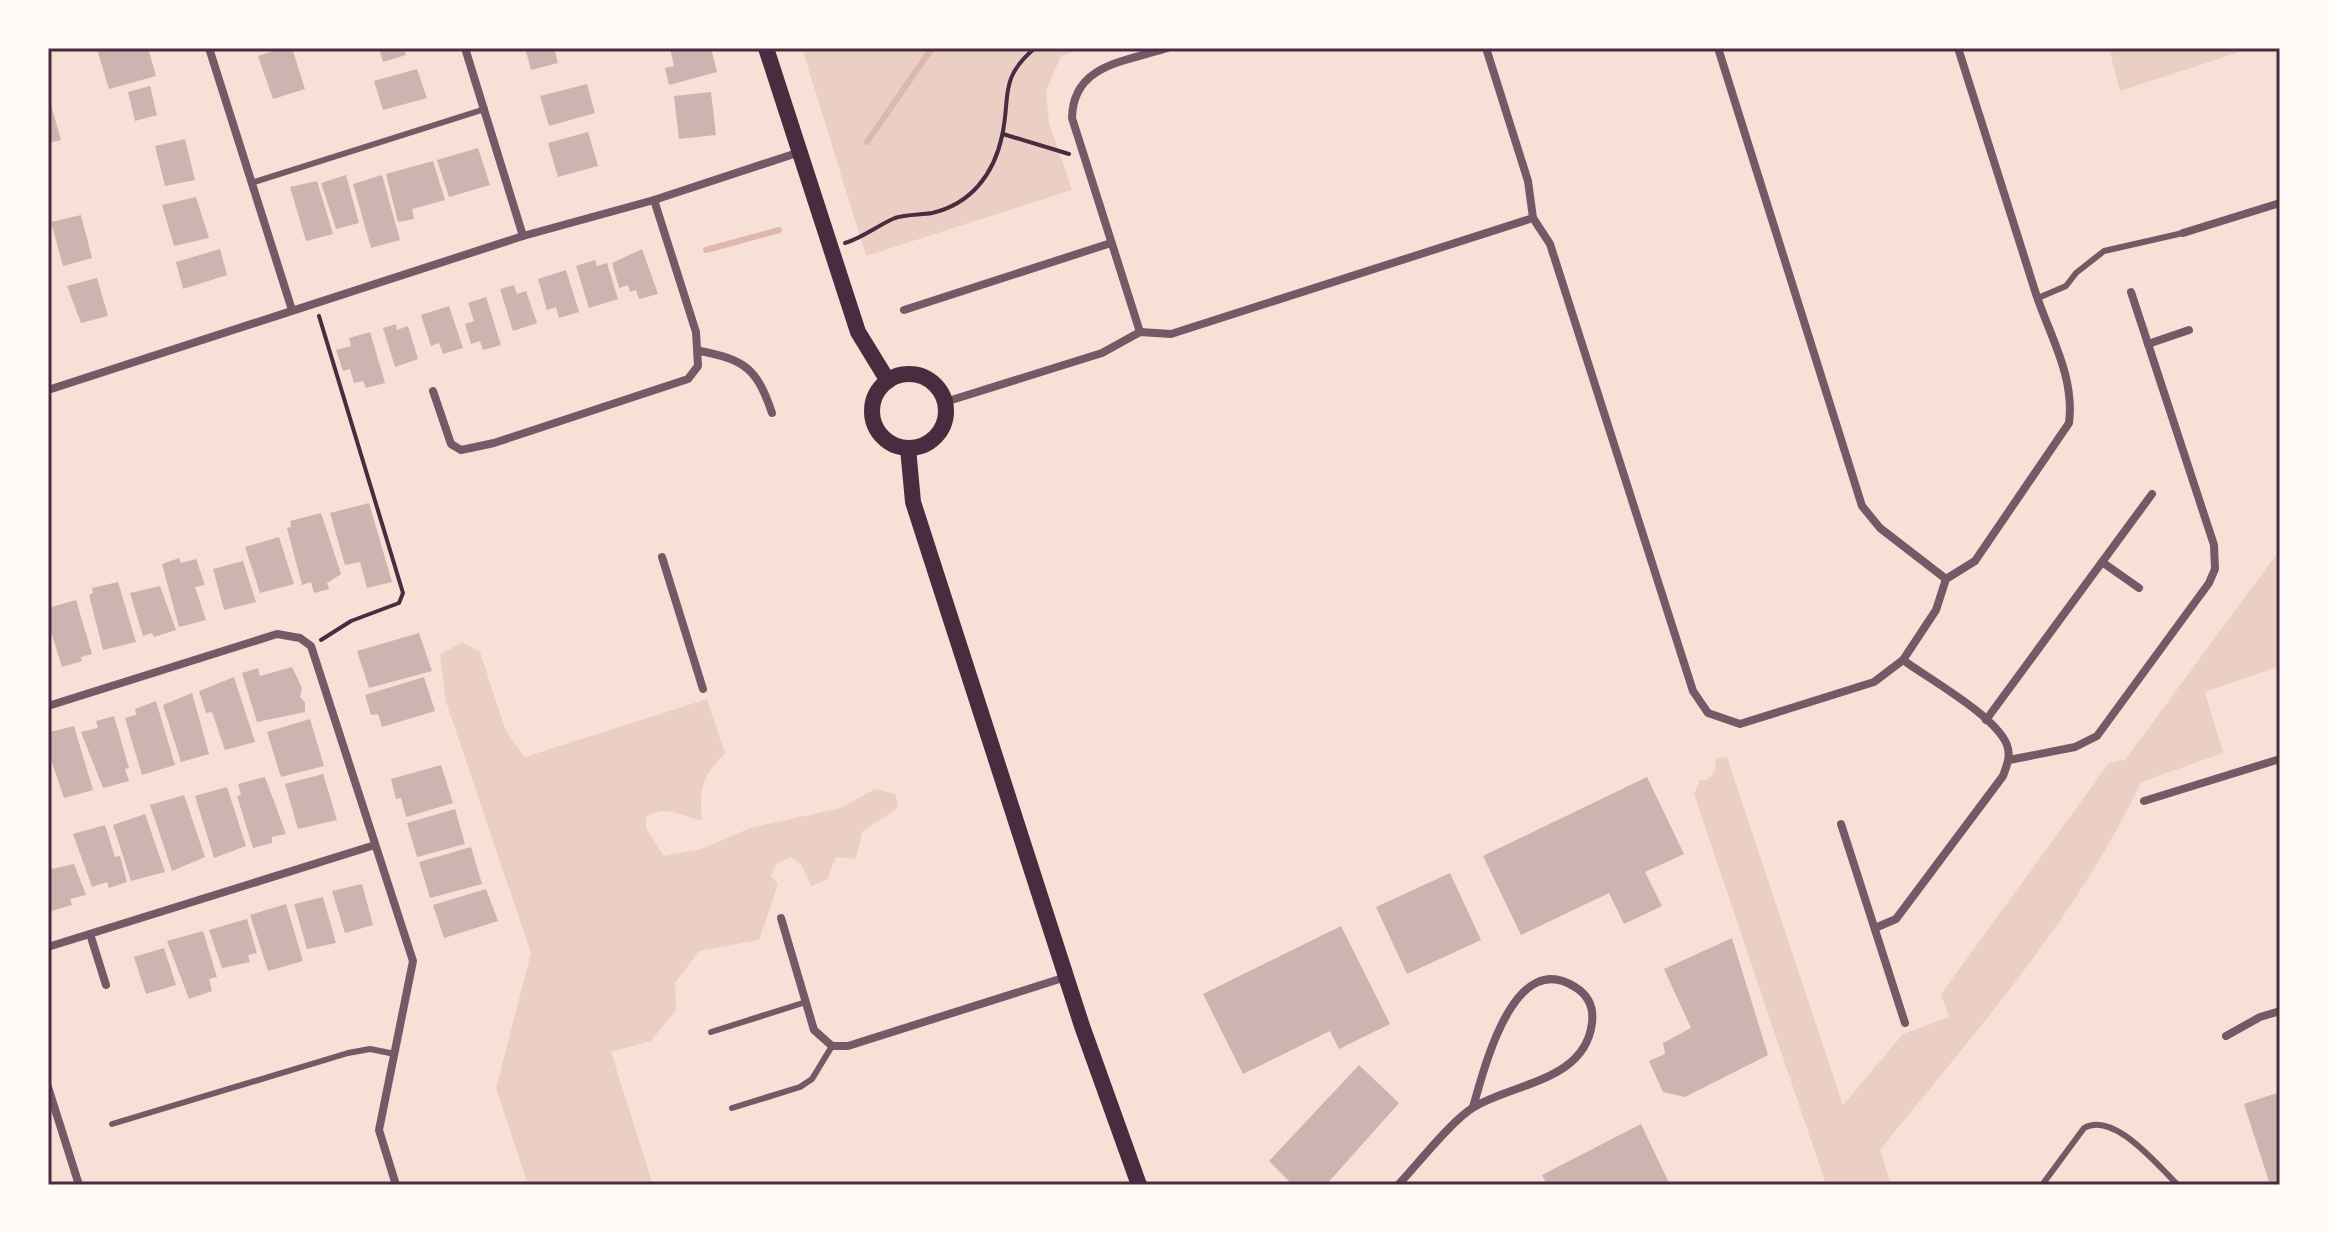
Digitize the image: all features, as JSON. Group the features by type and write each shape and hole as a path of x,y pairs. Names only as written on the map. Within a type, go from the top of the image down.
{"main road":[{"path":"766,48 858,332 888,381"},
{"path":"901,375 922,377 939,389 945,402 945,419 938,434 925,444 908,448 890,443 873,422 873,403 888,381 901,375"},
{"path":"908,448 913,502 1066,977 1139,1185"}],"street":[{"path":"209,48 292,310"},
{"path":"465,48 523,236"},
{"path":"1140,332 1085,163 1072,118 1072,99 1082,82 1096,71 1167,48"},
{"path":"1486,48 1528,181 1533,218 1550,244 1693,691 1708,713 1740,724 1874,682 1903,660 1936,610 1946,579 1975,561 2069,423 2072,405 2068,380 2038,298 1958,48"},
{"path":"1718,48 1862,506 1880,528 1946,579"},
{"path":"48,390 523,236 654,200 800,152"},
{"path":"433,391 451,444 461,450 688,379 698,366 700,351 654,200"},
{"path":"2183,233 2280,203"},
{"path":"945,402 1102,353 1140,332 1171,334 1533,218"},
{"path":"904,310 1111,243"},
{"path":"2009,760 2075,747 2097,736 2200,596 2215,569 2214,545 2131,292"},
{"path":"2148,344 2189,330"},
{"path":"700,351 727,357 752,370 761,382 772,413"},
{"path":"1986,720 2152,494"},
{"path":"662,557 703,689"},
{"path":"2102,562 2139,588"},
{"path":"48,706 277,634 300,638 311,646 413,961 379,1130 396,1185"},
{"path":"1875,928 1896,919 2003,776 2009,760 2007,745 1986,720 1903,660"},
{"path":"2144,801 2280,759"},
{"path":"1841,824 1905,1023"},
{"path":"51,946 375,845"},
{"path":"781,918 814,1030 832,1046 848,1046 1066,977"},
{"path":"90,934 106,985"},
{"path":"1398,1185 1473,1107 1561,1070 1577,1057 1593,1022 1591,1003 1579,990 1566,982 1549,981 1516,998 1503,1017 1473,1107"},
{"path":"2226,1036 2260,1017 2280,1011"},
{"path":"48,1087 79,1185"}],"lane":[{"path":"251,183 485,109"},
{"path":"2038,298 2066,286 2076,273 2104,251 2183,233"},
{"path":"711,1032 806,1002"},
{"path":"732,1108 800,1087 812,1079 832,1046"},
{"path":"112,1124 348,1053 370,1049 395,1054"},
{"path":"2042,1185 2084,1128 2093,1123 2113,1126 2178,1185"}],"path":[{"path":"832,247 854,240 898,217 931,213 955,205 985,179 1003,134 1004,95 1015,68 1035,48"},
{"path":"1003,134 1065,152 1085,163"},
{"path":"311,646 351,621 399,603 403,593 315,303"}],"shaded area":[{"path":"802,48 1086,48 1061,56 1046,91 1049,123 1072,190 866,256"},
{"path":"2109,48 2252,48 2120,91"},
{"path":"2276,555 2280,569 2280,666 2205,692 2223,753 2141,782 2115,832 2055,928 2022,974 1880,1150 1891,1185 1826,1185 1694,794 1700,780 1707,780 1715,771 1716,759 1727,757 1843,1105 1903,1034 1949,1017 1941,994 2109,763 2125,760"},
{"path":"462,642 480,652 506,731 525,757 707,699 725,754 711,769 704,784 702,820 667,811 646,817 646,828 664,856 701,849 750,828 841,808 875,789 896,794 898,808 862,832 856,859 836,857 827,880 811,886 801,864 790,857 776,865 771,876 778,884 759,940 699,951 675,983 676,1010 651,1041 611,1052 653,1185 528,1185 496,1088 531,953 446,702 440,655"}],"building":[{"path":"148,48 156,76 109,89 97,49"},
{"path":"292,48 305,89 273,99 258,56"},
{"path":"379,48 404,48 406,55 383,62"},
{"path":"525,48 554,48 558,63 531,70"},
{"path":"670,48 711,48 717,72 669,85 665,68 674,66"},
{"path":"417,69 427,98 383,110 374,81"},
{"path":"587,84 595,113 549,126 540,96"},
{"path":"150,86 157,115 135,121 128,92"},
{"path":"711,92 716,135 679,139 674,96"},
{"path":"48,94 61,140 48,143"},
{"path":"588,132 598,166 558,177 548,143"},
{"path":"185,139 195,180 165,186 155,146"},
{"path":"478,148 490,185 449,197 437,160"},
{"path":"433,161 445,200 412,209 414,219 398,222 386,174"},
{"path":"346,175 359,223 336,229 321,183"},
{"path":"382,175 400,240 371,248 353,184"},
{"path":"317,181 333,234 306,241 290,187"},
{"path":"196,197 209,238 174,246 162,205"},
{"path":"81,215 92,258 63,266 51,222"},
{"path":"220,249 227,275 183,289 176,262"},
{"path":"642,249 658,294 639,299 636,290 630,292 628,285 619,288 612,263"},
{"path":"595,260 597,266 607,263 618,299 589,308 576,266"},
{"path":"566,270 579,312 559,318 556,307 547,310 538,279"},
{"path":"97,278 108,316 81,323 67,286"},
{"path":"514,285 517,294 526,291 537,323 513,331 500,289"},
{"path":"486,297 501,345 483,350 480,341 471,344 465,324 474,321 468,303"},
{"path":"449,306 463,348 443,354 439,343 431,346 421,315"},
{"path":"396,324 397,330 408,326 418,359 395,367 383,328"},
{"path":"370,332 385,383 366,388 363,381 354,383 350,369 343,371 336,350 351,346 349,338"},
{"path":"369,503 392,582 367,588 360,562 345,565 330,513"},
{"path":"321,513 341,574 327,583 329,589 314,593 311,582 302,585 287,528 291,527 290,521"},
{"path":"279,537 294,584 260,593 245,547"},
{"path":"179,558 181,563 196,559 205,585 195,587 206,620 179,627 162,564"},
{"path":"243,561 256,602 224,610 213,569"},
{"path":"118,582 136,642 103,650 89,595 93,593 92,588"},
{"path":"160,586 176,630 154,637 152,633 143,636 130,593"},
{"path":"76,600 92,654 81,657 82,661 62,667 48,622 48,608"},
{"path":"419,633 432,671 369,688 357,651"},
{"path":"292,667 302,688 300,697 305,702 305,712 257,722 242,673 258,668 260,676"},
{"path":"234,677 255,742 225,750 212,712 206,713 199,691"},
{"path":"424,677 435,711 382,727 378,714 371,715 365,695"},
{"path":"192,693 209,754 181,762 163,705"},
{"path":"156,701 175,765 142,775 125,718 136,715 135,709"},
{"path":"114,716 129,768 125,769 129,781 103,788 81,732 98,728 96,721"},
{"path":"310,719 324,766 281,777 267,732"},
{"path":"74,726 93,790 64,798 51,760 48,761 48,736 50,732"},
{"path":"441,765 453,803 406,817 401,798 396,799 391,779"},
{"path":"323,774 337,820 298,829 285,784"},
{"path":"265,777 286,834 272,837 272,843 253,848 237,796 241,795 238,784"},
{"path":"1647,777 1684,854 1645,872 1662,906 1624,924 1609,893 1521,935 1483,856"},
{"path":"227,787 246,846 214,858 195,796"},
{"path":"184,795 205,857 172,871 150,805"},
{"path":"455,809 465,844 417,857 407,823"},
{"path":"145,814 165,872 131,881 113,825"},
{"path":"105,825 115,857 120,856 127,882 109,888 107,882 92,887 73,834"},
{"path":"471,847 482,884 430,898 419,862"},
{"path":"48,860 52,869 74,864 86,895 70,899 72,905 48,912"},
{"path":"1450,873 1481,940 1407,974 1376,907"},
{"path":"362,884 373,925 345,933 332,891"},
{"path":"486,889 498,921 444,938 433,905"},
{"path":"323,897 336,943 307,949 294,904"},
{"path":"286,904 303,961 268,971 250,915"},
{"path":"247,919 257,953 248,955 250,962 222,968 209,930"},
{"path":"1341,926 1390,1024 1339,1049 1330,1031 1243,1074 1203,994"},
{"path":"203,931 217,977 209,979 212,991 189,999 167,941"},
{"path":"1732,938 1768,1055 1685,1097 1663,1092 1649,1061 1665,1054 1663,1043 1691,1028 1664,969"},
{"path":"164,948 176,985 146,994 134,957"},
{"path":"1359,1065 1399,1103 1326,1185 1293,1185 1269,1161"},
{"path":"2280,1092 2280,1185 2270,1185 2244,1104"},
{"path":"1641,1124 1670,1185 1547,1185 1542,1175"}],"waterway":[{"path":"867,142 932,48"},
{"path":"706,250 779,230"}]}
